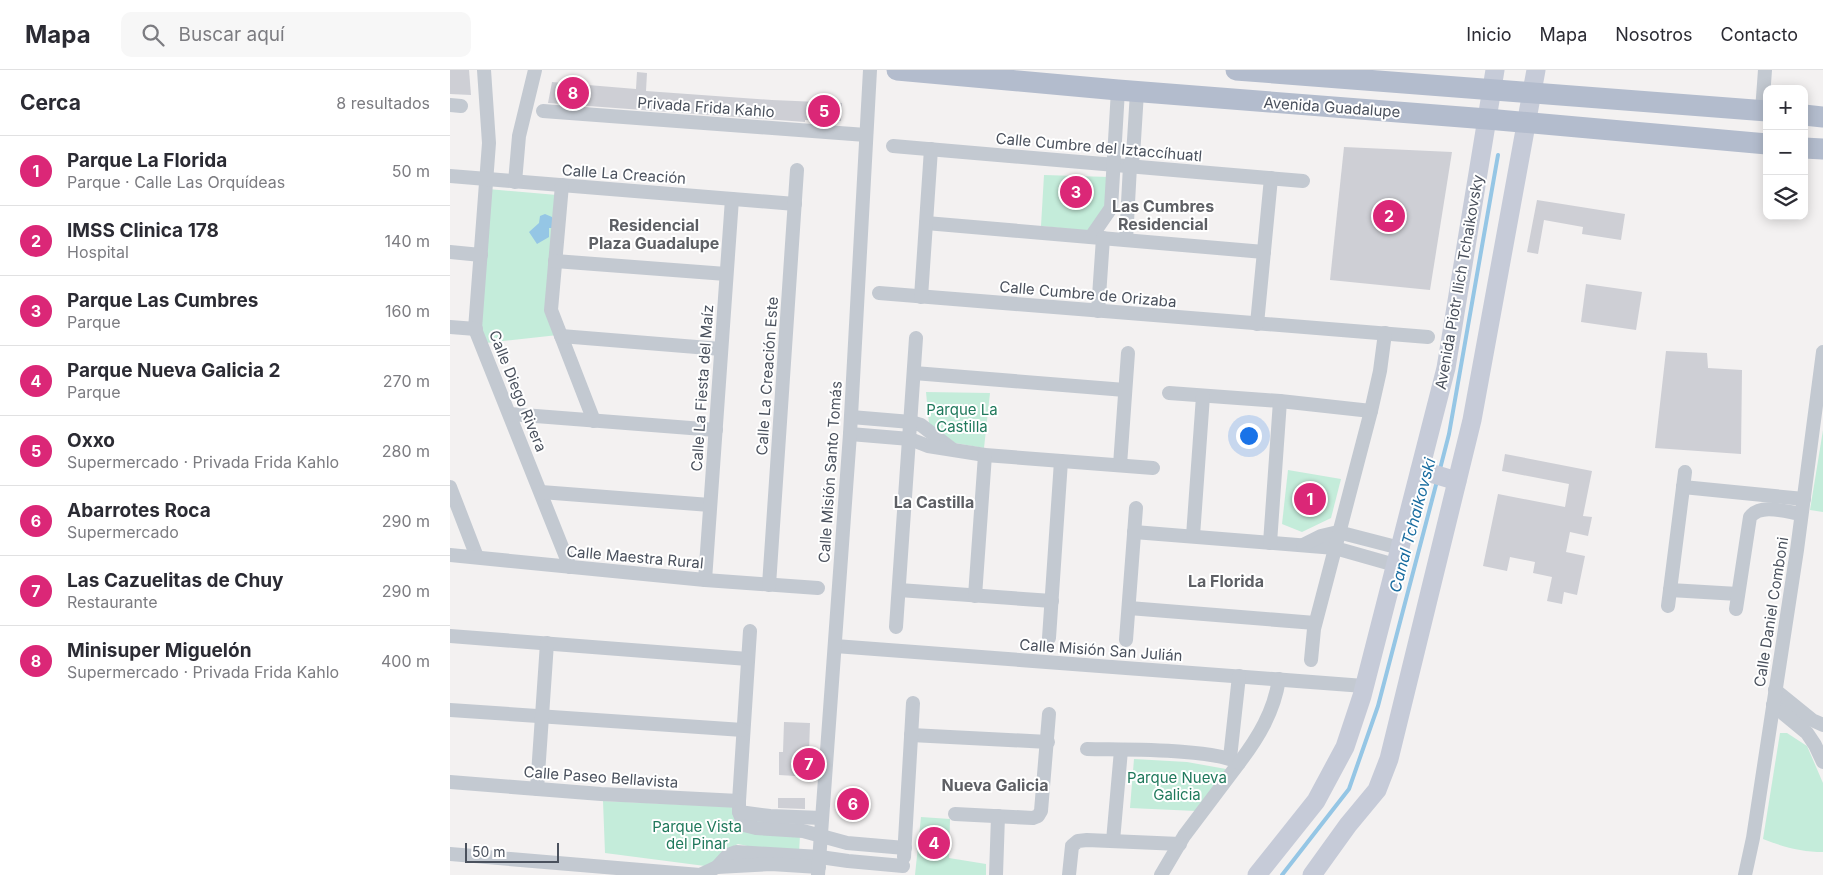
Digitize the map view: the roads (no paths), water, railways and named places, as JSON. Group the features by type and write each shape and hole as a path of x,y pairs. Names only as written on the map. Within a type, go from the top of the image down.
{"main road":[{"name":"Avenida Guadalupe","path":"897,70 1763,144"},
{"name":"Avenida Guadalupe","path":"1236,70 1763,111"},
{"path":"1808,115 1823,117"},
{"path":"1808,148 1823,150"}],"street":[{"name":"Calle Diego Rivera","path":"484,70 488,143 476,329 570,567"},
{"path":"515,182 519,136 535,70"},
{"name":"Calle Misión Santo Tomás","path":"819,866 850,434 870,70"},
{"name":"Avenida Piotr Ilich Tchaikovsky","path":"1312,875 1348,825 1377,790 1389,760 1438,476 1446,368 1487,119 1494,91 1495,70"},
{"path":"1500,70 1494,91 1504,112 1524,123"},
{"name":"Avenida Piotr Ilich Tchaikovsky","path":"1257,875 1316,801 1345,747 1364,686 1397,556 1438,476 1472,420 1524,123 1536,70"},
{"path":"1765,70 1765,85"},
{"path":"1098,311 1097,238 1111,208 1114,165 1128,91"},
{"path":"1126,240 1130,166 1133,156 1128,91"},
{"name":"Privada Frida Kahlo","path":"543,111 866,135"},
{"name":"Calle Cumbre del Iztaccíhuatl","path":"893,146 1303,181"},
{"path":"921,296 931,149"},
{"name":"Calle La Creación Este","path":"770,585 797,170"},
{"name":"Calle La Creación","path":"450,176 796,204"},
{"path":"1257,324 1271,178"},
{"path":"562,185 551,310 594,421"},
{"name":"Calle La Fiesta del Maíz","path":"705,580 732,199"},
{"path":"1111,208 1128,209"},
{"path":"926,223 1264,252"},
{"path":"450,252 480,254"},
{"path":"555,261 726,274"},
{"name":"Calle Cumbre de Orizaba","path":"880,293 1428,337"},
{"path":"450,327 476,329"},
{"path":"1312,660 1315,623 1371,411 1380,371 1385,333"},
{"path":"561,336 721,348"},
{"path":"896,627 916,338"},
{"name":"Calle Daniel Comboni","path":"1745,875 1754,838 1804,499 1823,352"},
{"path":"1120,465 1128,353"},
{"path":"914,373 1125,390"},
{"path":"1169,393 1280,401 1371,411"},
{"path":"1193,536 1203,396"},
{"path":"1270,543 1280,401"},
{"path":"510,414 716,430"},
{"path":"851,416 911,422 925,427 953,449"},
{"path":"850,434 910,439 928,446 985,455 1154,468"},
{"path":"975,596 985,455"},
{"path":"1049,638 1061,461"},
{"path":"1668,606 1684,472"},
{"path":"450,487 477,557"},
{"path":"1683,487 1804,499"},
{"path":"541,492 710,505"},
{"path":"1126,640 1136,508"},
{"path":"1736,609 1750,517 1754,511 1762,509 1801,514"},
{"path":"1134,532 1302,545 1397,556"},
{"path":"1302,545 1322,536 1338,532 1397,556"},
{"name":"Calle Maestra Rural","path":"450,556 477,557 705,580 818,588"},
{"path":"899,590 1052,601"},
{"path":"1670,590 1738,594"},
{"path":"1129,608 1315,623"},
{"path":"750,630 739,807 744,825 756,828 803,831 847,843 905,848"},
{"path":"450,636 748,659"},
{"path":"537,789 547,643"},
{"name":"Calle Misión San Julián","path":"835,646 1364,686"},
{"path":"1234,761 1239,676"},
{"path":"1161,875 1234,761 1256,741 1264,726 1279,679"},
{"path":"1775,690 1812,720 1823,725"},
{"path":"717,867 734,871 771,864 819,866 848,861 903,870 913,703"},
{"path":"1773,705 1807,734 1823,762"},
{"path":"450,710 743,730"},
{"path":"955,814 1033,818 1038,816 1041,811 1049,714"},
{"path":"1815,745 1817,737 1823,730"},
{"path":"911,735 1048,742"},
{"path":"1087,749 1183,753 1234,761"},
{"path":"1113,841 1121,750"},
{"name":"Calle Paseo Bellavista","path":"450,782 739,807 770,816 822,818"},
{"path":"996,875 998,816"},
{"path":"1069,875 1072,846 1078,841 1180,844"},
{"path":"450,854 593,870 700,875 717,867 732,852 743,852 819,866"},
{"path":"734,871 743,852"}],"water":[{"path":"545,214 552,217 554,228 549,228 549,237 537,244 529,232 539,223 540,216"}],"waterway":[{"name":"Canal Tchaikovski","path":"1440,469 1449,434 1498,155"},
{"name":"Canal Tchaikovski","path":"1282,875 1349,789 1378,706 1437,481"}],"place":[{"name":"Minisuper Miguelón","path":"573,93"},
{"name":"Oxxo","path":"824,111"},
{"name":"Parque Las Cumbres","path":"1076,192"},
{"name":"IMSS Clinica 178","path":"1389,216"},
{"name":"Parque La Florida","path":"1310,499"},
{"name":"Las Cazuelitas de Chuy","path":"809,764"},
{"name":"Abarrotes Roca","path":"853,804"},
{"name":"Parque Nueva Galicia 2","path":"934,843"}],"district":[{"name":"Las Cumbres Residencial","path":"1163,215"},
{"name":"Residencial Plaza Guadalupe","path":"654,234"},
{"name":"La Castilla","path":"934,502"},
{"name":"La Florida","path":"1226,581"},
{"name":"Nueva Galicia","path":"995,785"}],"park label":[{"name":"Parque La Castilla","path":"962,418"},
{"name":"Parque Nueva Galicia","path":"1177,786"},
{"name":"Parque Vista del Pinar","path":"697,834"}]}
